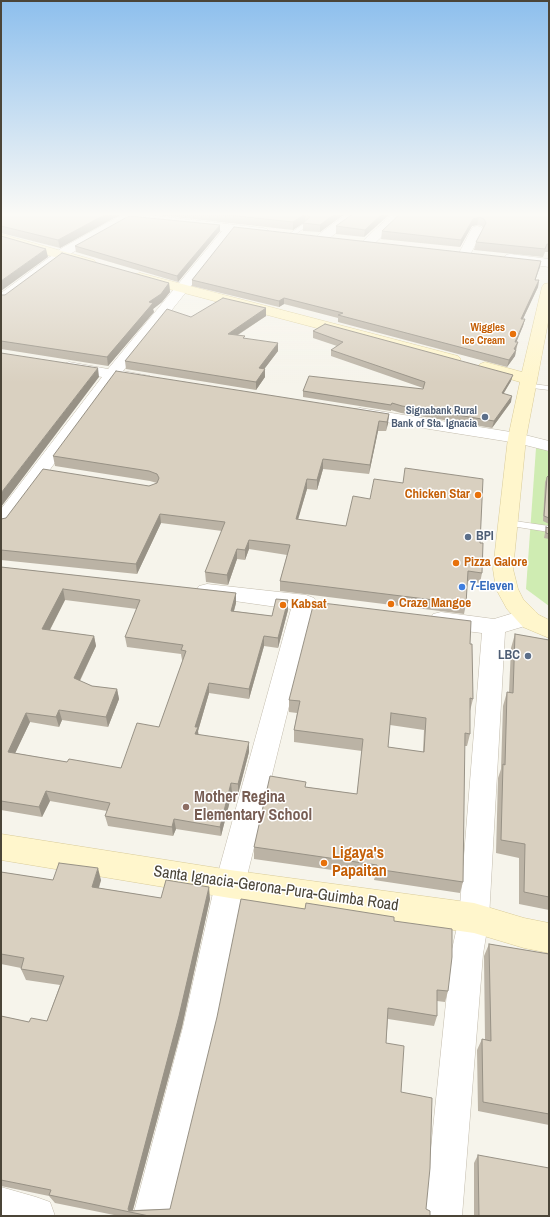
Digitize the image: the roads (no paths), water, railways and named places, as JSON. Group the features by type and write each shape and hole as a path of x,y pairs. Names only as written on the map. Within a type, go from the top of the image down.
{"main road":[{"path":"126,273 182,289 355,332 527,382"},
{"path":"549,287 527,382 517,438 504,562 505,582 511,600 527,617 549,630"},
{"name":"Santa Ignacia-Gerona-Pura-Guimba Road","path":"1,847 230,884 474,918 524,933 549,938"}],"street":[{"path":"1,299 41,270"},
{"path":"1,523 48,472 112,374 197,270"},
{"path":"57,365 156,381"},
{"path":"344,410 517,438 549,446"},
{"path":"152,1216 200,1027 230,884 314,604 191,589"},
{"path":"425,618 494,627 527,617"},
{"path":"443,1216 466,954 474,918 494,627"},
{"path":"1,1206 36,1216"}],"lane":[{"path":"527,382 549,388"},
{"path":"508,523 549,529"}],"place":[{"name":"Wiggles Ice Cream","path":"513,334"},
{"name":"Signabank Rural Bank of Sta. Ignacia","path":"485,417"},
{"name":"Chicken Star","path":"478,495"},
{"name":"BPI","path":"468,537"},
{"name":"Pizza Galore","path":"456,563"},
{"name":"7-Eleven","path":"462,587"},
{"name":"Craze Mangoe","path":"391,604"},
{"name":"Kabsat","path":"283,605"},
{"name":"LBC","path":"528,656"},
{"name":"Mother Regina Elementary School","path":"186,807"},
{"name":"Ligaya's Papaitan","path":"324,863"}]}
